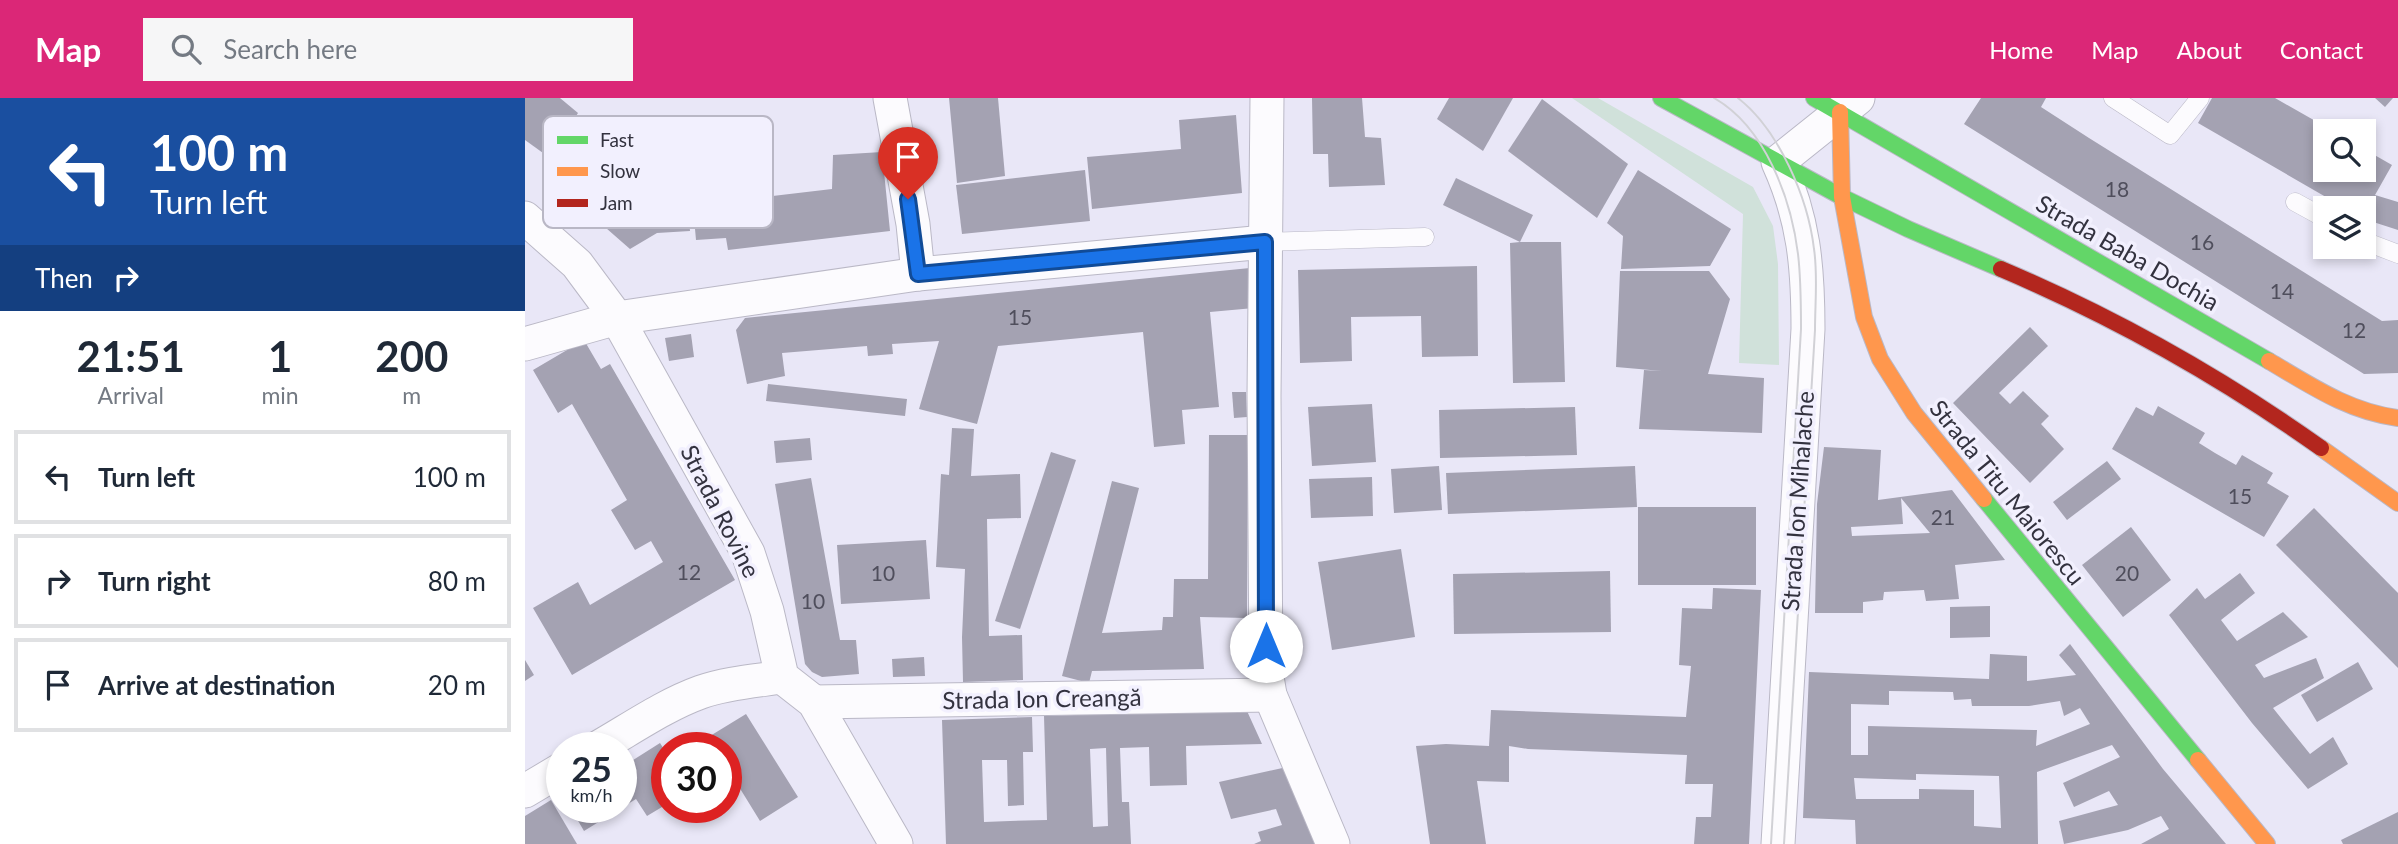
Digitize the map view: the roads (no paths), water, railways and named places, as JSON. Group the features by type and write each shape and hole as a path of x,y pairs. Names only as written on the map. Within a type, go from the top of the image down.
{"main road":[{"path":"1661,98 1842,197 2130,329 2269,411 2398,503"},
{"name":"Strada Titu Maiorescu","path":"1837,103 1842,197 1864,317 1880,359 1913,413 2267,844"},
{"name":"Strada Baba Dochia","path":"1837,103 2336,401 2373,415 2398,418"}],"street":[{"path":"890,98 913,224 918,274"},
{"path":"1267,98 1266,671 1270,695 1333,844"},
{"path":"1778,162 1837,103"},
{"name":"Strada Ion Mihalache","path":"1777,844 1804,395 1808,278 1799,217 1790,187 1778,162"},
{"name":"Strada Rovine","path":"525,218 577,264 618,318 748,553 767,611 782,677"},
{"path":"525,344 618,318 918,274 1265,242"},
{"path":"625,732 700,692 782,677 814,702 896,844"},
{"name":"Strada Ion Creangă","path":"814,702 1270,695"},
{"path":"525,791 546,779"}],"lane":[{"path":"2113,98 2170,135 2200,98"},
{"path":"2295,202 2313,212"},
{"path":"1265,242 1425,236"},
{"path":"2376,246 2398,254"}],"tram line":[{"path":"1714,98 1748,127 1773,166 1789,210 1800,273 1801,329 1771,844"},
{"path":"1738,98 1766,128 1789,166 1811,229 1816,269 1815,330 1784,844"}]}
